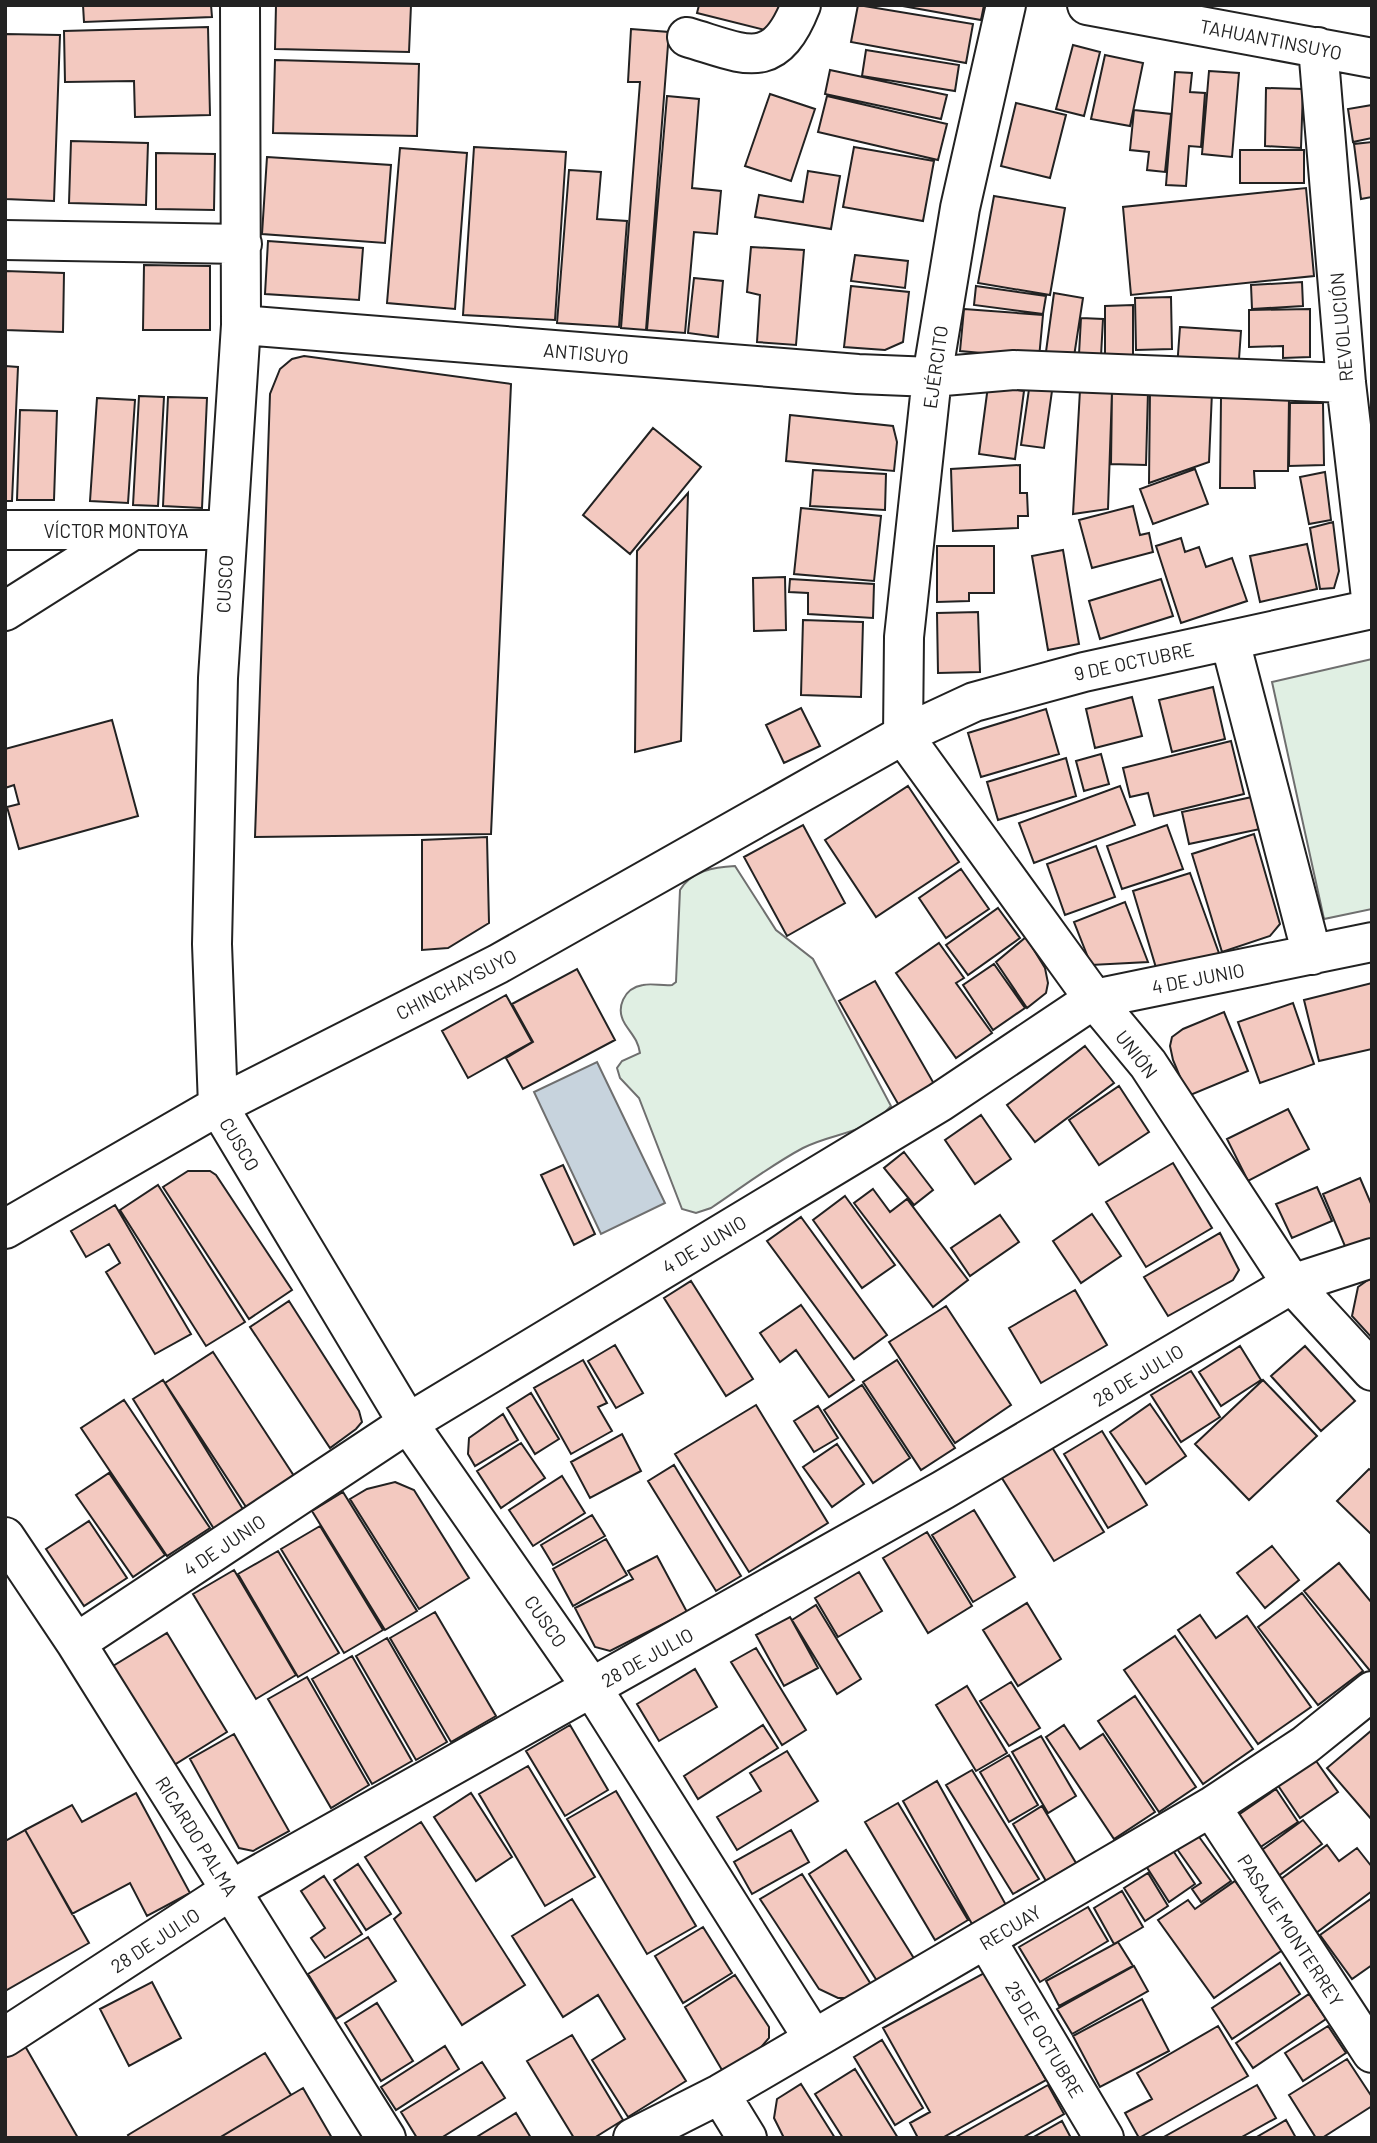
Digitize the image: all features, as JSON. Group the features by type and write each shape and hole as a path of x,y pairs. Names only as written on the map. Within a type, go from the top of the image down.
{"street":[{"name":"CUSCO","path":"240,5 241,325 218,678 212,944 218,1106 408,1423 592,1688 813,2038"},
{"path":"687,37 734,51 760,53 783,42 801,5"},
{"name":"EJÉRCITO","path":"904,735 904,637 932,377 960,208 1006,5"},
{"name":"TAHUANTINSUYO","path":"1087,5 1372,58"},
{"name":"REVOLUCIÓN","path":"1318,47 1346,383 1372,607"},
{"path":"5,240 242,244"},
{"name":"ANTISUYO","path":"241,325 725,364 932,377 1014,370 1346,383"},
{"name":"VÍCTOR MONTOYA","path":"5,530 227,530"},
{"path":"5,611 133,530"},
{"name":"9 DE OCTUBRE","path":"904,735 974,702 1021,687 1372,607"},
{"path":"1230,641 1312,955"},
{"name":"UNIÓN","path":"904,735 1094,999 1148,1065 1292,1284 1372,1371"},
{"name":"CHINCHAYSUYO","path":"5,1229 218,1106 498,964 904,735"},
{"name":"4 DE JUNIO","path":"76,1643 408,1423 940,1102 1094,999 1372,942"},
{"name":"28 DE JULIO","path":"5,2037 231,1890 943,1490 1292,1284 1372,1258"},
{"name":"RICARDO PALMA","path":"5,1537 76,1643 386,2138"},
{"name":"RECUAY","path":"633,2138 720,2094 813,2038 987,1941 1211,1807 1305,1745 1372,1691"},
{"name":"PASAJE MONTERREY","path":"1211,1807 1372,2053"},
{"name":"25 DE OCTUBRE","path":"987,1941 1104,2138"},
{"path":"720,2094 747,2138"}],"green space":[{"path":"1372,659 1372,909 1324,919 1272,682"},
{"path":"735,866 776,930 813,959 891,1106 871,1123 803,1148 711,1208 696,1213 682,1209 639,1098 620,1078 617,1068 622,1061 640,1053 622,1018 621,1005 626,994 636,987 646,984 672,985 676,982 680,890 697,874 719,867"}],"shaded area":[{"path":"597,1062 665,1203 601,1234 534,1092"}],"building":[{"path":"83,5 211,5 212,17 84,22"},
{"path":"276,5 411,5 409,52 275,49"},
{"path":"699,5 780,5 773,32 697,13"},
{"path":"858,5 973,24 966,63 851,42"},
{"path":"897,5 984,5 981,20"},
{"path":"208,27 210,115 135,117 134,81 65,82 64,31"},
{"path":"631,29 669,32 646,330 621,328 640,82 628,82"},
{"path":"5,34 60,35 54,201 5,199"},
{"path":"1073,45 1100,52 1084,116 1056,109"},
{"path":"866,50 959,65 955,91 862,76"},
{"path":"1105,55 1143,63 1130,126 1091,119"},
{"path":"275,60 419,64 417,136 273,133"},
{"path":"830,70 947,95 941,119 825,94"},
{"path":"1209,71 1239,73 1232,157 1202,154"},
{"path":"1175,72 1192,73 1190,92 1205,93 1201,147 1189,146 1186,186 1166,185"},
{"path":"1266,88 1303,89 1301,148 1265,146"},
{"path":"770,94 815,109 791,181 745,166"},
{"path":"667,96 699,99 692,188 721,191 717,234 694,232 685,333 647,330"},
{"path":"827,96 947,124 938,160 818,132"},
{"path":"1016,103 1066,115 1050,178 1001,166"},
{"path":"1372,105 1372,138 1353,142 1348,109"},
{"path":"1134,110 1171,114 1165,172 1147,170 1149,152 1130,150"},
{"path":"71,141 148,143 146,205 69,203"},
{"path":"1372,142 1372,197 1361,199 1354,144"},
{"path":"474,147 566,152 555,320 463,315"},
{"path":"854,147 934,161 923,221 843,207"},
{"path":"400,148 467,153 455,309 387,303"},
{"path":"1240,150 1304,150 1304,183 1240,183"},
{"path":"156,153 215,154 214,210 156,209"},
{"path":"267,157 391,165 385,243 262,234"},
{"path":"569,170 601,172 597,219 627,221 619,327 557,323"},
{"path":"808,171 840,176 831,229 755,217 759,195 803,202"},
{"path":"1306,188 1314,276 1131,295 1123,207"},
{"path":"994,196 1065,208 1050,295 978,283"},
{"path":"268,241 363,248 359,300 265,294"},
{"path":"751,247 804,250 796,345 757,342 760,295 747,292"},
{"path":"855,255 908,261 905,288 851,281"},
{"path":"144,265 210,266 210,330 143,330"},
{"path":"5,271 64,273 63,332 5,330"},
{"path":"694,278 723,281 718,337 688,333"},
{"path":"1302,282 1303,306 1252,309 1251,285"},
{"path":"851,286 909,292 903,342 885,350 844,347"},
{"path":"976,286 1046,296 1043,314 974,305"},
{"path":"1054,293 1083,298 1073,363 1045,359"},
{"path":"1171,297 1172,349 1136,350 1135,298"},
{"path":"1133,305 1133,369 1105,369 1105,306"},
{"path":"964,309 1043,315 1039,358 960,351"},
{"path":"1310,309 1310,357 1283,358 1283,346 1249,347 1249,310"},
{"path":"1081,318 1103,319 1101,356 1079,354"},
{"path":"1180,327 1241,331 1238,373 1177,368"},
{"path":"304,356 511,384 491,834 255,837 270,394 280,369 292,359"},
{"path":"5,366 18,367 12,501 5,501"},
{"path":"988,386 1024,391 1015,459 979,454"},
{"path":"1029,389 1052,391 1044,448 1021,445"},
{"path":"1080,390 1112,391 1108,509 1073,514"},
{"path":"1112,390 1148,391 1146,465 1111,464"},
{"path":"1150,390 1212,392 1209,462 1149,483"},
{"path":"139,396 164,397 158,506 133,505"},
{"path":"168,397 207,398 202,508 163,506"},
{"path":"97,398 135,400 128,503 90,501"},
{"path":"1221,398 1289,398 1288,471 1254,471 1255,488 1220,488"},
{"path":"1290,403 1323,403 1324,465 1289,466"},
{"path":"20,410 57,411 54,500 17,500"},
{"path":"790,415 893,426 897,442 894,471 786,461"},
{"path":"653,428 701,467 630,554 583,515"},
{"path":"1020,465 1020,493 1027,493 1028,516 1018,516 1018,528 953,531 951,469"},
{"path":"1195,469 1208,504 1153,524 1140,489"},
{"path":"813,470 886,474 885,510 810,506"},
{"path":"1325,472 1331,520 1309,524 1300,477"},
{"path":"688,493 681,741 635,752 637,551"},
{"path":"1133,506 1140,535 1149,533 1153,552 1092,568 1079,520"},
{"path":"801,508 881,516 874,581 794,574"},
{"path":"1333,522 1339,571 1334,588 1320,589 1310,528"},
{"path":"1181,538 1185,552 1199,547 1206,567 1232,558 1247,601 1181,623 1156,546"},
{"path":"1307,544 1317,589 1260,602 1250,556"},
{"path":"937,546 994,546 994,593 969,593 969,601 937,602"},
{"path":"1063,550 1079,644 1048,650 1032,556"},
{"path":"785,577 786,630 754,631 753,578"},
{"path":"790,579 874,584 873,618 808,614 808,593 789,592"},
{"path":"1161,579 1173,616 1100,639 1089,601"},
{"path":"978,612 980,672 938,673 937,613"},
{"path":"803,620 863,622 861,697 801,695"},
{"path":"1213,687 1225,739 1172,752 1159,700"},
{"path":"1132,697 1142,736 1095,748 1086,709"},
{"path":"801,708 820,746 784,763 766,725"},
{"path":"1046,709 1059,754 981,777 968,733"},
{"path":"112,720 138,816 19,849 7,807 19,804 14,785 5,788 5,749"},
{"path":"1231,741 1244,794 1154,816 1148,793 1130,797 1123,768"},
{"path":"1101,754 1109,784 1084,791 1076,761"},
{"path":"1066,758 1076,796 998,820 987,782"},
{"path":"908,786 959,862 876,917 825,840"},
{"path":"1120,786 1135,825 1034,863 1019,823"},
{"path":"1252,797 1260,829 1189,844 1182,812"},
{"path":"803,825 845,903 787,936 744,857"},
{"path":"1167,825 1183,869 1122,889 1107,846"},
{"path":"1254,834 1280,924 1270,936 1222,952 1192,854"},
{"path":"487,837 489,923 448,948 422,950 422,840"},
{"path":"1096,846 1115,897 1065,915 1047,864"},
{"path":"961,869 989,909 946,938 919,898"},
{"path":"1190,873 1220,956 1157,971 1133,891"},
{"path":"1125,902 1148,962 1091,965 1074,922"},
{"path":"998,908 1020,938 968,975 946,945"},
{"path":"1026,937 1045,968 1048,983 1046,993 1027,1008 996,962"},
{"path":"939,943 964,978 956,983 992,1033 956,1058 896,973"},
{"path":"994,964 1025,1008 993,1030 963,985"},
{"path":"577,969 615,1040 523,1089 506,1058 533,1042 512,1004"},
{"path":"875,981 937,1089 901,1109 839,1001"},
{"path":"1372,983 1372,1049 1319,1061 1304,1000"},
{"path":"506,995 532,1042 468,1078 442,1031"},
{"path":"1293,1003 1314,1064 1260,1083 1238,1022"},
{"path":"1224,1012 1248,1071 1188,1096 1173,1060 1170,1046 1172,1037 1183,1029"},
{"path":"1085,1046 1114,1083 1035,1142 1007,1105"},
{"path":"1119,1086 1149,1132 1099,1165 1069,1120"},
{"path":"1288,1109 1309,1149 1248,1181 1227,1139"},
{"path":"981,1115 1011,1159 975,1184 945,1140"},
{"path":"904,1152 933,1190 914,1205 884,1168"},
{"path":"1173,1163 1212,1228 1146,1267 1106,1202"},
{"path":"563,1165 595,1234 574,1245 541,1175"},
{"path":"188,1171 210,1171 216,1175 292,1290 249,1319 163,1187"},
{"path":"1360,1178 1372,1206 1372,1240 1347,1251 1323,1194"},
{"path":"158,1185 245,1322 206,1346 120,1210"},
{"path":"1317,1187 1332,1221 1292,1238 1276,1204"},
{"path":"873,1189 890,1212 907,1199 968,1280 933,1307 854,1203"},
{"path":"845,1196 895,1265 862,1288 813,1220"},
{"path":"115,1205 191,1334 155,1354 106,1272 120,1263 109,1244 86,1257 71,1231"},
{"path":"1092,1214 1121,1256 1081,1283 1053,1241"},
{"path":"1000,1215 1019,1242 970,1276 951,1248"},
{"path":"801,1217 887,1335 854,1359 767,1241"},
{"path":"1220,1233 1239,1270 1233,1280 1168,1316 1144,1277"},
{"path":"1372,1277 1372,1338 1352,1316 1358,1287"},
{"path":"691,1281 753,1379 726,1396 664,1298"},
{"path":"1075,1290 1107,1345 1041,1383 1009,1328"},
{"path":"289,1301 359,1411 362,1422 330,1448 250,1327"},
{"path":"801,1305 854,1380 829,1397 796,1350 780,1362 760,1333"},
{"path":"946,1306 1011,1405 955,1443 889,1342"},
{"path":"615,1345 643,1393 616,1408 588,1361"},
{"path":"1240,1346 1261,1380 1221,1406 1199,1372"},
{"path":"1305,1346 1355,1401 1321,1431 1271,1376"},
{"path":"213,1352 296,1479 248,1510 165,1383"},
{"path":"583,1360 607,1403 598,1407 612,1431 571,1454 534,1388"},
{"path":"897,1360 955,1448 921,1470 863,1382"},
{"path":"1191,1371 1220,1417 1181,1442 1151,1395"},
{"path":"163,1380 244,1511 214,1529 133,1399"},
{"path":"1263,1380 1317,1436 1249,1500 1195,1444"},
{"path":"862,1385 910,1458 873,1483 824,1410"},
{"path":"531,1393 559,1439 535,1454 507,1408"},
{"path":"124,1400 210,1528 167,1556 81,1428"},
{"path":"1150,1404 1186,1456 1146,1484 1110,1432"},
{"path":"756,1405 828,1523 749,1572 675,1454"},
{"path":"818,1406 838,1438 814,1452 794,1421"},
{"path":"503,1414 518,1440 475,1466 468,1454 469,1438"},
{"path":"1102,1431 1147,1505 1108,1528 1064,1454"},
{"path":"622,1434 641,1471 590,1498 571,1462"},
{"path":"521,1443 545,1478 501,1508 477,1471"},
{"path":"837,1444 864,1484 832,1507 803,1467"},
{"path":"1050,1444 1104,1532 1054,1561 1000,1475"},
{"path":"674,1465 741,1576 716,1591 648,1481"},
{"path":"1369,1469 1372,1471 1372,1535 1337,1501"},
{"path":"109,1473 165,1555 133,1577 76,1495"},
{"path":"562,1476 585,1513 533,1546 509,1510"},
{"path":"395,1482 414,1490 469,1578 419,1609 350,1499 367,1489"},
{"path":"343,1492 417,1611 385,1630 312,1511"},
{"path":"974,1510 1015,1577 973,1602 932,1535"},
{"path":"592,1515 605,1536 553,1565 541,1545"},
{"path":"89,1521 127,1578 84,1606 46,1549"},
{"path":"320,1526 383,1630 344,1653 281,1549"},
{"path":"927,1532 972,1606 928,1633 883,1558"},
{"path":"606,1539 627,1575 573,1606 553,1569"},
{"path":"1272,1546 1299,1580 1265,1608 1237,1573"},
{"path":"278,1551 339,1653 298,1677 238,1574"},
{"path":"657,1556 687,1612 610,1651 595,1647 575,1608 633,1579 628,1571"},
{"path":"1339,1563 1372,1603 1371,1672 1304,1591"},
{"path":"234,1570 296,1675 256,1699 193,1594"},
{"path":"859,1572 882,1611 838,1637 815,1598"},
{"path":"1302,1593 1363,1671 1318,1705 1258,1627"},
{"path":"1027,1603 1061,1659 1018,1686 983,1630"},
{"path":"816,1605 861,1679 837,1694 792,1620"},
{"path":"435,1612 496,1716 451,1742 390,1638"},
{"path":"1200,1615 1216,1638 1247,1616 1311,1707 1258,1744 1178,1630"},
{"path":"790,1617 818,1668 784,1686 756,1635"},
{"path":"167,1633 227,1732 174,1765 113,1666"},
{"path":"1175,1636 1253,1749 1203,1784 1124,1670"},
{"path":"387,1638 447,1742 416,1760 356,1656"},
{"path":"756,1648 806,1730 782,1745 731,1662"},
{"path":"352,1656 412,1761 372,1784 312,1679"},
{"path":"695,1669 717,1707 659,1741 637,1704"},
{"path":"307,1677 369,1785 331,1808 268,1699"},
{"path":"1011,1682 1040,1728 1009,1746 980,1701"},
{"path":"967,1686 1007,1753 976,1771 936,1705"},
{"path":"1135,1696 1196,1787 1159,1812 1098,1721"},
{"path":"570,1725 608,1790 565,1816 526,1751"},
{"path":"763,1725 778,1748 698,1799 684,1776"},
{"path":"1064,1725 1080,1749 1103,1734 1155,1812 1114,1839 1046,1737"},
{"path":"1372,1730 1372,1820 1327,1768"},
{"path":"234,1734 289,1831 253,1851 239,1848 190,1759"},
{"path":"1041,1736 1076,1796 1048,1813 1012,1752"},
{"path":"787,1751 818,1801 737,1850 717,1817 761,1791 750,1773"},
{"path":"1009,1755 1038,1805 1009,1822 980,1772"},
{"path":"1314,1758 1338,1792 1300,1818 1277,1784"},
{"path":"528,1766 595,1877 545,1906 479,1794"},
{"path":"972,1770 1039,1879 1013,1894 946,1785"},
{"path":"937,1781 1006,1905 972,1924 903,1801"},
{"path":"1276,1789 1298,1822 1253,1852 1231,1820"},
{"path":"616,1791 696,1926 647,1954 567,1819"},
{"path":"136,1793 190,1893 147,1916 130,1883 72,1914 25,1830 72,1805 82,1822"},
{"path":"471,1793 512,1857 476,1881 434,1817"},
{"path":"898,1803 968,1920 935,1940 865,1822"},
{"path":"1042,1806 1076,1863 1046,1881 1013,1824"},
{"path":"1303,1820 1322,1844 1277,1877 1259,1852"},
{"path":"421,1822 525,1985 462,2025 394,1919 401,1913 365,1857"},
{"path":"25,1830 89,1943 5,1991 5,1841"},
{"path":"791,1830 809,1862 752,1894 734,1862"},
{"path":"1197,1834 1231,1881 1201,1902 1192,1889 1201,1883 1177,1849"},
{"path":"1327,1845 1339,1861 1357,1848 1372,1867 1372,1891 1316,1933 1277,1882"},
{"path":"1172,1849 1195,1884 1169,1902 1146,1866"},
{"path":"846,1850 915,1960 879,1984 809,1874"},
{"path":"358,1864 391,1914 366,1930 334,1880"},
{"path":"1148,1873 1168,1906 1145,1921 1124,1888"},
{"path":"802,1874 872,1986 854,1998 838,1998 819,1989 760,1899"},
{"path":"324,1876 362,1934 325,1958 311,1938 325,1928 301,1891"},
{"path":"1235,1881 1284,1949 1214,1998 1158,1920 1188,1900 1195,1909"},
{"path":"1122,1891 1143,1927 1114,1944 1094,1908"},
{"path":"1372,1898 1372,1965 1352,1979 1320,1935"},
{"path":"572,1899 686,2081 628,2117 592,2060 625,2039 598,1995 563,2017 512,1936"},
{"path":"1088,1907 1108,1941 1040,1982 1019,1947"},
{"path":"703,1927 732,1973 683,2003 655,1956"},
{"path":"368,1937 396,1981 336,2019 308,1974"},
{"path":"1118,1942 1133,1966 1059,2006 1046,1981"},
{"path":"1280,1963 1300,1994 1232,2039 1212,2008"},
{"path":"1134,1966 1148,1991 1072,2034 1057,2009"},
{"path":"986,1972 1046,2080 942,2138 918,2138 910,2123 930,2112 883,2028"},
{"path":"735,1975 769,2027 769,2038 756,2053 722,2070 685,2007"},
{"path":"152,1982 181,2038 129,2066 100,2009"},
{"path":"1309,1994 1326,2019 1253,2068 1236,2043"},
{"path":"1142,1999 1169,2051 1100,2087 1073,2036"},
{"path":"377,2003 413,2061 381,2081 345,2023"},
{"path":"1218,2026 1248,2076 1139,2138 1125,2113 1152,2099 1137,2073"},
{"path":"1328,2026 1346,2053 1303,2081 1285,2053"},
{"path":"572,2035 623,2120 594,2138 574,2138 527,2061"},
{"path":"882,2040 923,2108 895,2125 854,2057"},
{"path":"25,2046 78,2138 5,2138 5,2057"},
{"path":"445,2046 459,2069 396,2110 381,2087"},
{"path":"265,2053 291,2095 219,2138 130,2138 128,2135"},
{"path":"1347,2059 1372,2097 1372,2106 1322,2138 1316,2138 1289,2095"},
{"path":"482,2062 505,2098 441,2138 417,2138 401,2112"},
{"path":"855,2069 898,2138 843,2138 815,2094"},
{"path":"801,2084 835,2138 784,2138 774,2118 777,2099"},
{"path":"1048,2085 1064,2114 1022,2138 954,2138"},
{"path":"1257,2085 1276,2118 1240,2138 1162,2138"},
{"path":"303,2088 332,2138 219,2138 291,2095"},
{"path":"516,2113 531,2138 475,2138"},
{"path":"1286,2120 1296,2138 1255,2138"},
{"path":"1062,2121 1071,2138 1032,2138"}]}
